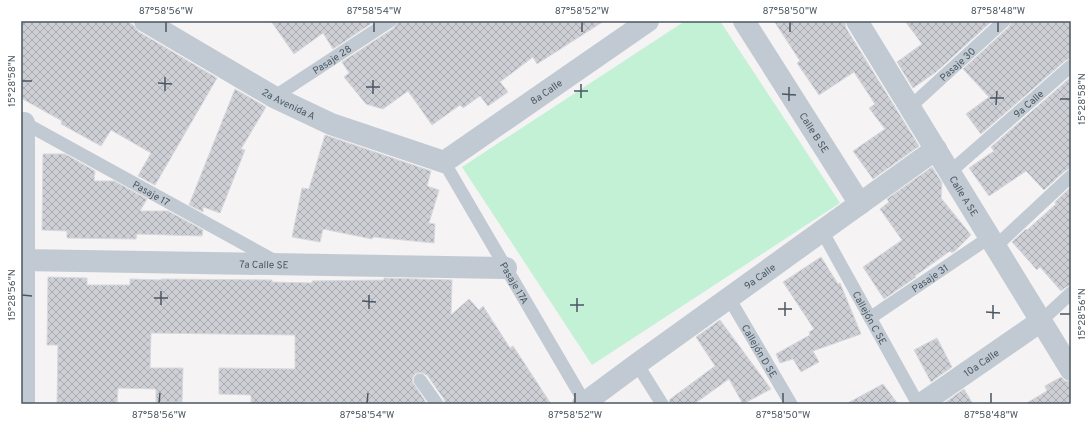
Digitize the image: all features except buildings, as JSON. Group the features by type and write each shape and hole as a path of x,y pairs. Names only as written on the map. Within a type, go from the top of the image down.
{"street":[{"name":"2a Avenida A","path":"145,21 274,97 330,124 444,162"},
{"name":"8a Calle","path":"444,162 648,21"},
{"name":"Calle B SE","path":"744,21 860,204"},
{"name":"Calle A SE","path":"860,22 910,107 1071,370"},
{"path":"23,122 24,404"},
{"name":"9a Calle","path":"584,403 936,149"},
{"name":"7a Calle SE","path":"23,260 506,268"},
{"name":"10a Calle","path":"921,404 1041,321"}],"lane":[{"name":"Pasaje 28","path":"274,97 390,21"},
{"name":"Pasaje 30","path":"910,107 1004,21"},
{"name":"9a Calle","path":"950,172 1071,66"},
{"name":"Pasaje 17","path":"23,122 281,265"},
{"name":"Pasaje 17A","path":"444,162 584,403"},
{"name":"Pasaje 31","path":"870,318 993,242 1071,176"},
{"name":"Callejón C SE","path":"822,231 918,404"},
{"path":"1041,321 1071,293"},
{"name":"Callejón D SE","path":"729,298 791,404"},
{"path":"637,364 662,404"},
{"path":"420,380 437,404"}],"green space":[{"path":"685,21 720,21 840,203 592,365 462,167"}]}
